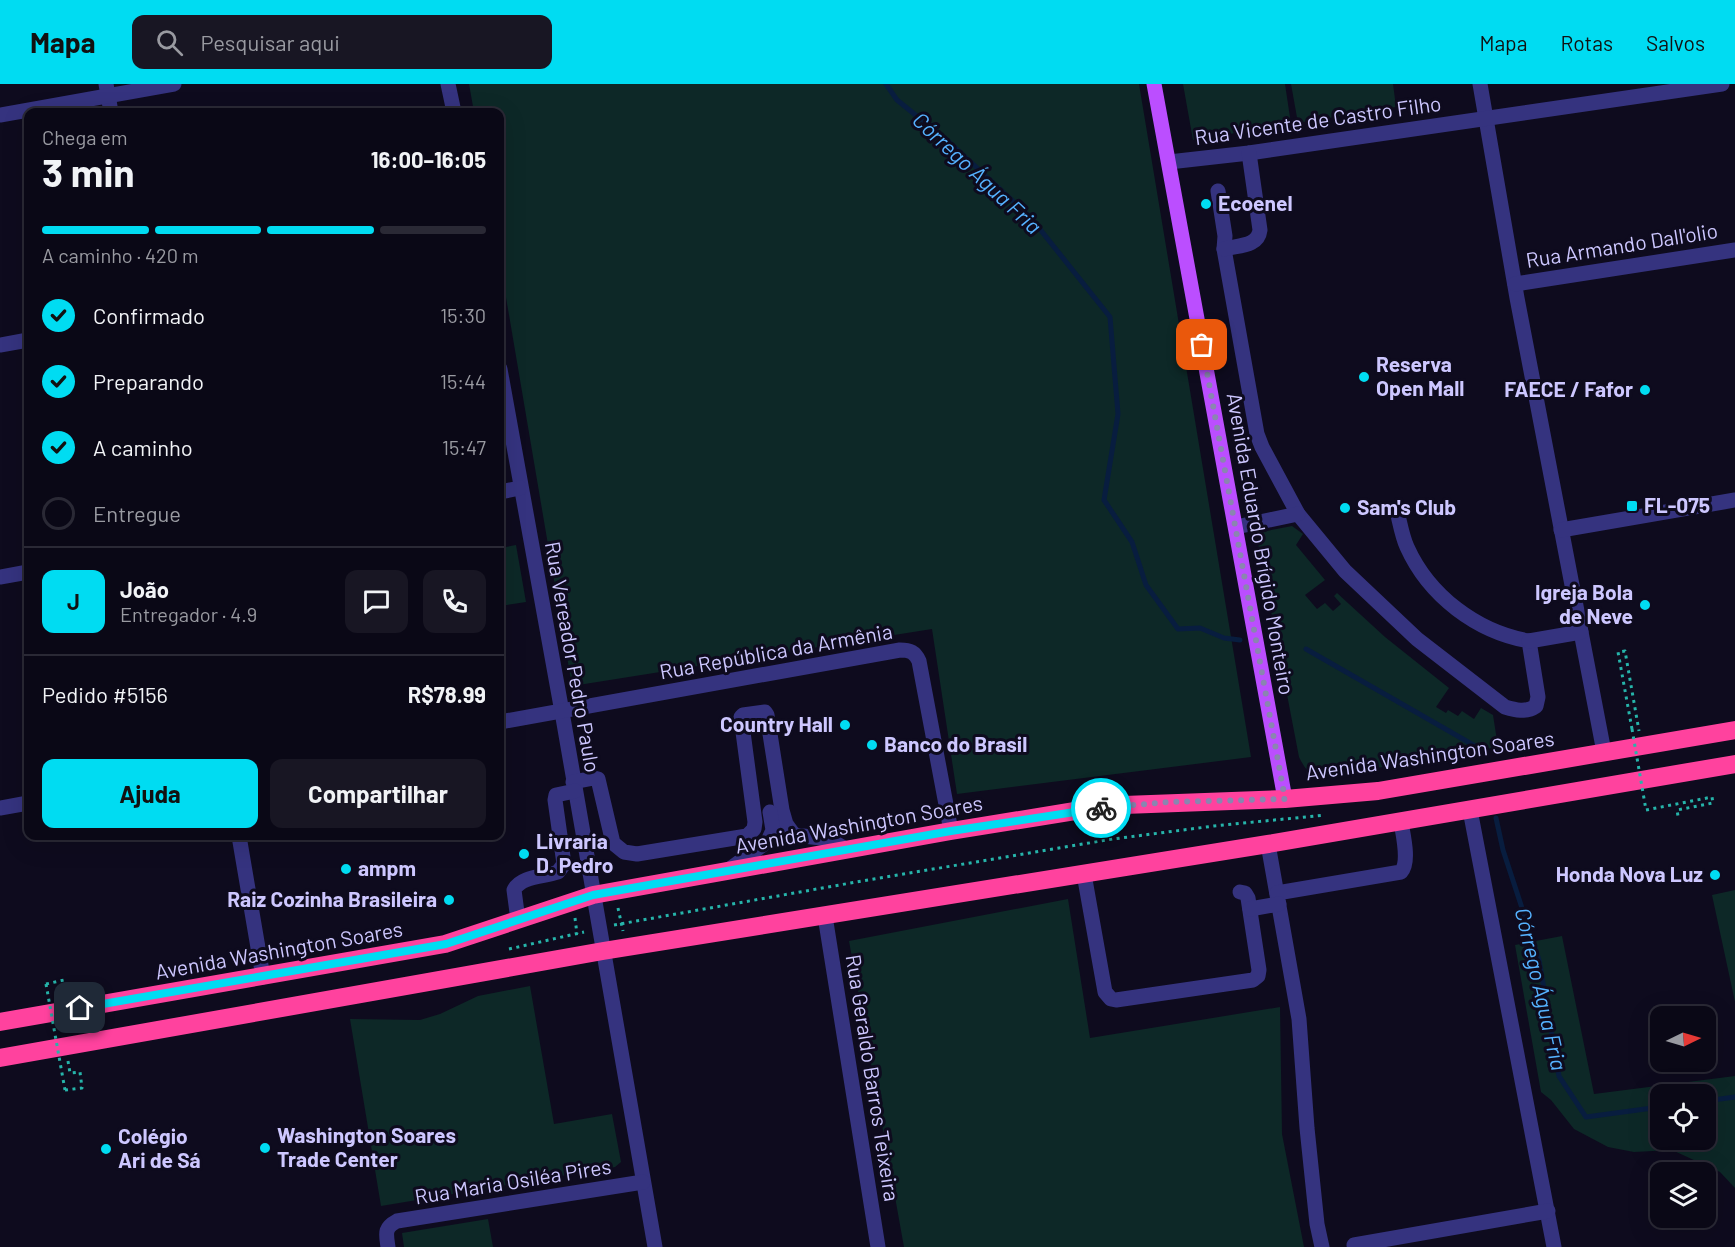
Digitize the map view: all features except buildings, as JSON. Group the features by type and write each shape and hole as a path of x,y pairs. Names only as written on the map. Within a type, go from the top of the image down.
{"highway":[{"name":"Avenida Washington Soares","path":"0,1022 446,944 593,895 951,831 1124,805 1285,799 1378,791 1735,730"},
{"path":"0,1058 603,951 1268,844 1735,764"}],"main road":[{"name":"Avenida Eduardo Brígido Monteiro","path":"1154,84 1285,799"}],"street":[{"path":"30,108 107,90 174,84"},
{"path":"448,84 453,108"},
{"path":"1480,84 1515,284 1604,752"},
{"name":"Rua Vicente de Castro Filho","path":"1169,162 1249,153 1722,84"},
{"path":"107,90 110,108"},
{"path":"0,115 24,109"},
{"path":"1224,249 1254,242 1259,237 1260,230 1249,153"},
{"path":"1218,191 1225,236 1224,249 1257,434 1298,514 1345,571 1417,639 1505,707 1515,710 1532,709 1538,702 1529,641"},
{"name":"Rua Armando Dall'olio","path":"1515,284 1735,250"},
{"path":"0,345 24,341"},
{"name":"Rua Vereador Pedro Paulo","path":"504,393 562,712 654,1247"},
{"path":"504,491 520,488"},
{"path":"1561,530 1735,500"},
{"path":"1397,511 1407,547 1434,588 1471,620 1495,631 1529,641 1581,632"},
{"path":"1236,527 1298,514"},
{"path":"0,577 24,573"},
{"name":"Rua República da Armênia","path":"504,722 909,650 917,656 919,661 951,831"},
{"path":"518,920 514,891 516,886 524,881 558,872 564,864 556,795 594,778 598,779 614,843 624,852 637,854 747,836 754,829 755,822 741,717 743,715 765,712 767,715 782,810 786,824 794,835"},
{"path":"0,808 24,804"},
{"path":"1470,810 1554,1247"},
{"path":"768,841 773,830 770,812"},
{"path":"1250,909 1278,898 1401,872 1406,860 1401,822"},
{"path":"727,871 768,841 794,835 832,841 847,850"},
{"path":"239,840 263,977"},
{"path":"1268,844 1299,1019 1307,1128 1317,1224 1322,1247"},
{"path":"1084,874 1105,992 1111,999 1116,1000 1253,980 1258,976 1259,969 1248,898 1245,893 1240,892"},
{"name":"Rua Geraldo Barros Teixeira","path":"825,916 878,1247"},
{"name":"Rua Maria Osiléa Pires","path":"388,1247 386,1237 389,1226 397,1221 643,1182"},
{"path":"1354,1245 1548,1211"}],"path":[{"path":"1642,745 1624,651 1618,652 1646,810 1712,797 1713,803 1677,810 1678,816"},
{"path":"1629,766 1641,764"},
{"name":"Avenida Washington Soares","path":"500,951 599,928 1113,839 1325,815"},
{"path":"618,906 624,934"},
{"path":"575,918 579,943"},
{"path":"56,994 66,993 64,980 46,984 65,1090 82,1088 80,1072 70,1073"},
{"path":"47,1033 59,1031"}],"green space":[{"path":"469,84 1139,84 1251,757 957,794 932,629 572,686 504,286 504,108 473,108"},
{"path":"1183,84 1285,84 1291,124 1193,140"},
{"path":"1291,84 1393,84 1396,107 1298,123"},
{"path":"1292,526 1303,534 1296,545 1325,580 1305,595 1317,609 1325,603 1333,611 1341,604 1334,596 1337,593 1385,637 1449,688 1436,707 1458,716 1462,711 1474,719 1481,708 1493,715 1498,747 1325,777 1315,776 1306,769 1299,757 1256,533"},
{"path":"516,545 526,602 504,605 504,547"},
{"path":"1735,890 1735,1002 1712,895"},
{"path":"1068,899 1090,1038 1280,1007 1282,1134 1304,1247 904,1247 849,941"},
{"path":"1562,936 1594,1094 1650,1087 1650,1150 1672,1150 1634,1152 1608,1147 1574,1129 1551,1100 1541,1092 1515,945"},
{"path":"530,986 554,1124 612,1114 621,1162 615,1167 381,1206 350,1019 420,1020 440,1014 478,996"},
{"path":"1735,1076 1735,1188 1716,1170 1716,1162 1698,1162 1672,1150 1716,1150 1716,1084 1672,1084"},
{"path":"488,1219 493,1247 404,1247 402,1233"}],"waterway":[{"name":"Córrego Água Fria","path":"886,84 897,100 949,142 1031,218 1110,317 1118,414 1104,500 1132,542 1146,585 1178,629 1200,628 1224,638 1240,640"},
{"name":"Córrego Água Fria","path":"1306,649 1482,750"},
{"name":"Córrego Água Fria","path":"1496,818 1503,850 1539,960 1559,1076 1586,1117 1650,1108"},
{"name":"Córrego Água Fria","path":"1716,1100 1735,1097"}],"way so far":[{"path":"1101,808 1168,802 1285,799 1202,345"}],"place":[{"name":"Ecoenel","path":"1206,204"},
{"name":"Reserva Open Mall","path":"1364,377"},
{"name":"FAECE / Fafor","path":"1645,390"},
{"name":"FL-075","path":"1632,506"},
{"name":"Sam's Club","path":"1345,508"},
{"name":"Igreja Bola de Neve","path":"1645,605"},
{"name":"Country Hall","path":"845,725"},
{"name":"Banco do Brasil","path":"872,745"},
{"name":"Livraria D. Pedro","path":"524,854"},
{"name":"ampm","path":"346,869"},
{"name":"Honda Nova Luz","path":"1715,875"},
{"name":"Raiz Cozinha Brasileira","path":"449,900"},
{"name":"Washington Soares Trade Center","path":"265,1148"},
{"name":"Colégio Ari de Sá","path":"106,1149"}],"route":[{"path":"80,1008 446,944 593,895 951,831 1101,808"}]}
